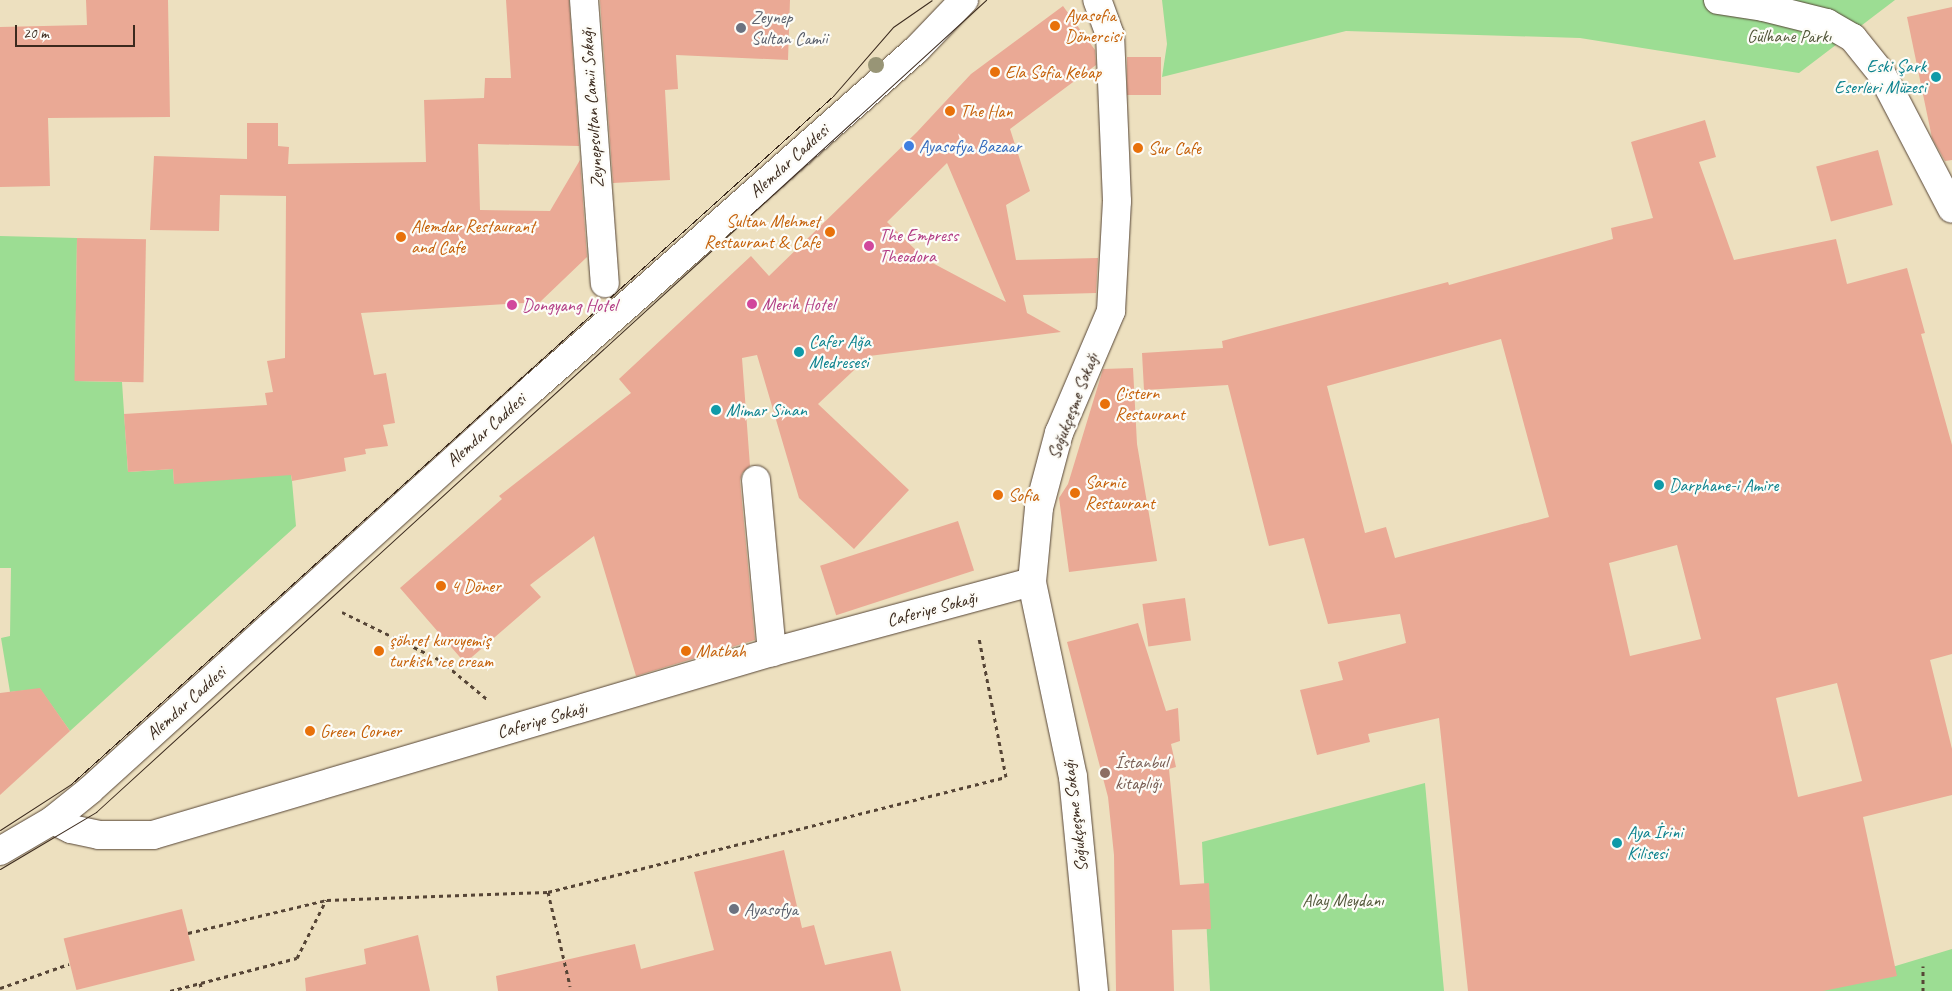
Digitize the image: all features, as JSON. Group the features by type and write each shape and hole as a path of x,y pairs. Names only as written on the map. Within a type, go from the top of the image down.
{"street":[{"name":"Zeynepsultan Camii Sokağı","path":"584,0 605,283"},
{"name":"Alemdar Caddesi","path":"0,851 53,820 530,391 917,49 964,0"},
{"name":"Soğukçeşme Sokağı","path":"1094,991 1073,777 1032,582 1039,508 1059,433 1111,311 1117,201 1110,35 1097,0"},
{"path":"1718,0 1763,6 1827,23 1853,38 1881,73 1952,209"},
{"path":"756,480 772,652"},
{"name":"Caferiye Sokağı","path":"53,820 71,829 99,835 152,835 772,652 1032,582"}],"path":[{"path":"342,612 440,660 479,691 513,729"},
{"path":"188,933 327,900 548,892 1006,777 979,638"},
{"path":"548,892 570,986"},
{"path":"170,991 297,958 327,900"},
{"path":"0,988 70,964"},
{"path":"1923,966 1923,991"},
{"path":"200,983 202,991"}],"green space":[{"name":"Gülhane Parkı","path":"1162,0 1895,0 1799,73 1580,38 1346,31 1162,77 1167,44"},
{"path":"0,236 77,238 75,381 122,382 128,472 173,469 174,483 287,454 292,481 296,526 70,731 40,689 10,692 1,638 10,636 11,568 0,568"},
{"name":"Alay Meydanı","path":"1425,783 1444,991 1210,991 1202,842"},
{"path":"1952,949 1952,991 1807,991 1869,974"}],"building":[{"path":"86,0 168,0 170,117 48,118 50,186 0,187 0,27 87,25"},
{"path":"506,0 569,0 579,146 478,144 480,210 550,211 580,160 587,257 540,302 361,313 374,375 386,373 395,423 383,425 388,446 365,449 366,454 344,458 346,471 292,481 291,475 174,484 173,469 128,472 124,414 267,405 265,393 273,392 267,361 285,358 286,196 220,195 219,231 150,230 154,156 247,159 247,123 278,123 278,146 289,147 288,164 426,162 424,100 484,98 485,78 511,78"},
{"path":"600,0 790,0 788,60 676,55 678,89 665,90 670,180 613,183"},
{"path":"1063,6 1095,50 1096,65 1010,129 1030,191 1006,205 1016,260 1098,258 1096,293 1023,295 1027,313 1061,332 869,356 818,404 909,490 854,549 799,498 757,355 742,358 750,466 742,473 740,481 755,640 636,676 594,536 530,585 541,597 465,663 400,588 502,499 499,496 631,393 619,379 751,256 769,276 917,132 971,74","holes":["947,163 1006,302 925,259 887,222"]},
{"name":"Eski Şark Eserleri Müzesi","path":"1952,7 1952,160 1945,161 1932,138 1907,17"},
{"path":"1127,57 1161,57 1161,95 1127,95"},
{"path":"1705,120 1716,157 1699,162 1734,260 1836,239 1847,284 1907,268 1925,333 1921,334 1952,445 1952,654 1930,660 1952,749 1952,795 1863,817 1897,976 1823,991 1468,991 1439,718 1368,734 1370,742 1317,755 1300,690 1343,680 1338,662 1406,643 1400,614 1328,624 1304,538 1269,546 1228,385 1144,390 1142,353 1223,348 1222,341 1448,282 1449,285 1613,239 1611,228 1653,218 1631,142","holes":["1501,339 1549,517 1395,558 1386,527 1365,533 1327,386","1677,545 1701,639 1630,656 1609,563","1837,683 1862,781 1798,797 1776,698"]},
{"path":"1878,150 1893,205 1831,222 1816,167"},
{"path":"77,238 146,239 143,382 75,381"},
{"path":"1133,368 1137,444 1157,561 1069,572 1059,498 1068,484 1103,369"},
{"path":"958,521 974,570 836,615 820,566"},
{"path":"1185,598 1191,641 1148,647 1142,604"},
{"path":"1138,623 1166,711 1178,708 1180,741 1171,744 1176,767 1169,769 1180,885 1209,883 1211,929 1172,930 1174,991 1116,991 1114,855 1108,797 1067,642"},
{"path":"40,688 70,731 0,795 0,693"},
{"name":"Ayasofya","path":"784,850 802,928 814,925 825,965 891,951 901,991 498,991 496,976 635,944 641,969 714,950 694,872"},
{"path":"182,909 195,960 76,990 64,939"},
{"path":"418,935 430,991 306,991 305,978 366,964 364,949"}],"tram line":[{"path":"0,830 71,784 833,96 893,27 932,0"},
{"path":"0,869 96,812 986,0"}],"place":[{"name":"Ayasofia Dönercisi","path":"1055,26"},
{"name":"Zeynep Sultan Camii","path":"741,28"},
{"name":"Ela Sofia Kebap","path":"995,72"},
{"name":"Eski Şark Eserleri Müzesi","path":"1936,77"},
{"name":"The Han","path":"950,111"},
{"name":"Ayasofya Bazaar","path":"909,146"},
{"name":"Sur Cafe","path":"1138,148"},
{"name":"Sultan Mehmet Restaurant & Cafe","path":"830,232"},
{"name":"Alemdar Restaurant and Cafe","path":"401,237"},
{"name":"The Empress Theodora","path":"869,246"},
{"name":"Merih Hotel","path":"752,304"},
{"name":"Dongyang Hotel","path":"512,305"},
{"name":"Cafer Ağa Medresesi","path":"799,352"},
{"name":"Cistern Restaurant","path":"1105,404"},
{"name":"Mimar Sinan","path":"716,410"},
{"name":"Darphane-i Amire","path":"1659,485"},
{"name":"Sarnic Restaurant","path":"1075,493"},
{"name":"Sofia","path":"998,495"},
{"name":"4 Döner","path":"441,586"},
{"name":"şöhret kuruyemiş turkish ice cream","path":"379,651"},
{"name":"Matbah","path":"686,651"},
{"name":"Green Corner","path":"310,731"},
{"name":"İstanbul kitaplığı","path":"1105,773"},
{"name":"Aya İrini Kilisesi","path":"1617,843"},
{"name":"Ayasofya","path":"734,909"}]}
